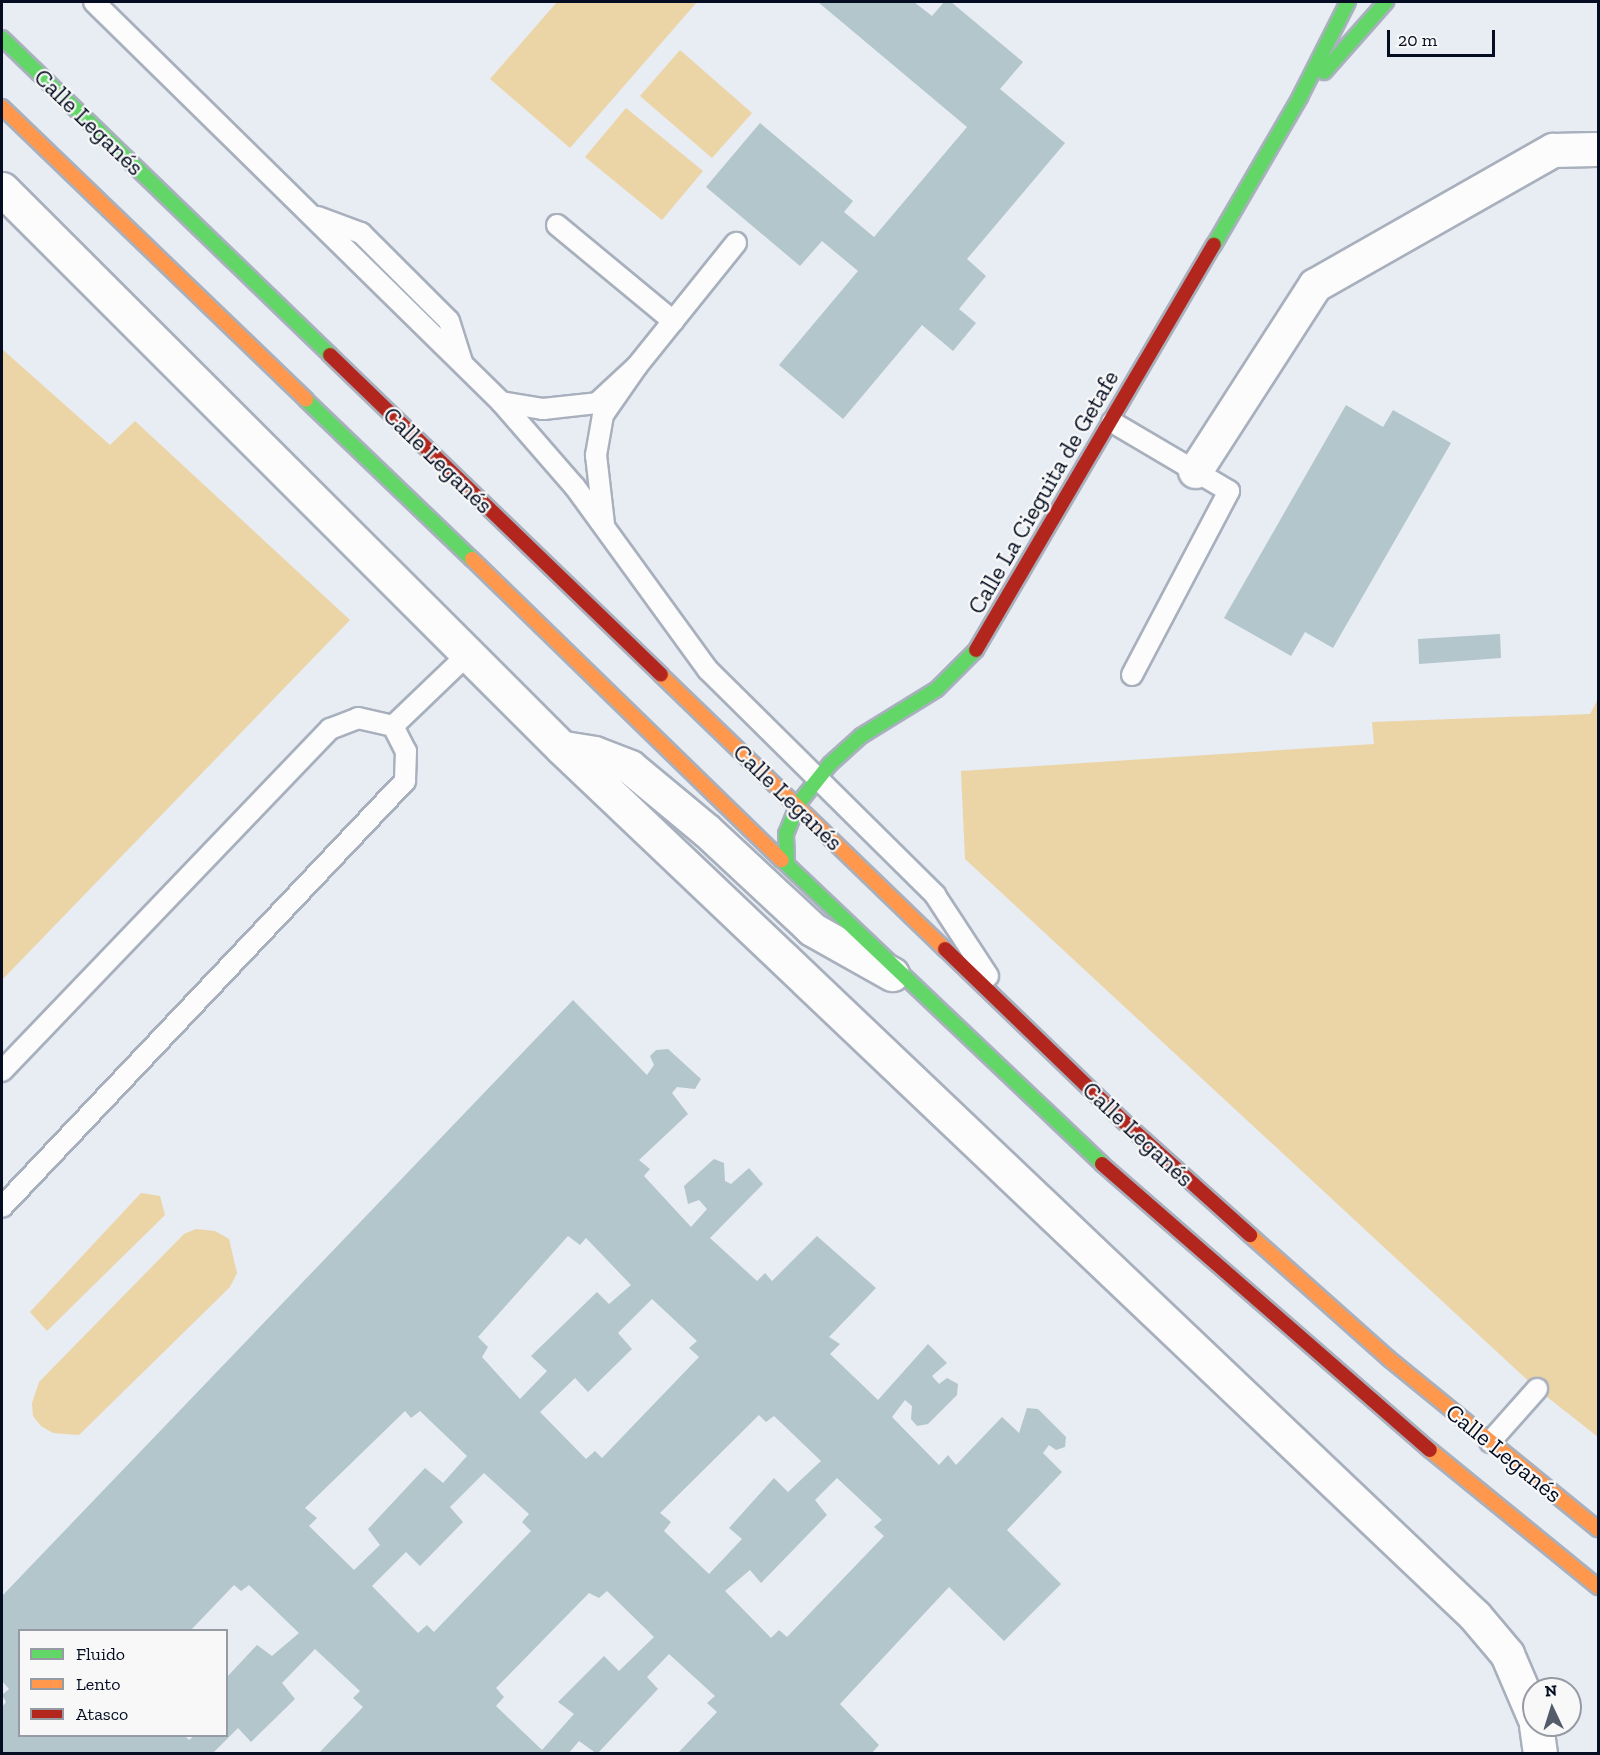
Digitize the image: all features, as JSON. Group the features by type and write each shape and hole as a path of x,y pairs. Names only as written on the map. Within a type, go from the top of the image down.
{"main road":[{"name":"Calle La Cieguita de Getafe","path":"787,864 786,834 798,804 818,779 861,736 937,689 967,663 1112,422 1300,98 1348,2"},
{"name":"Calle La Cieguita de Getafe","path":"1300,98 1386,2"},
{"name":"Calle Leganés","path":"2,38 798,804 1018,1021 1214,1204 1490,1442 1599,1529"},
{"name":"Calle Leganés","path":"2,107 909,983 1226,1277 1490,1502 1599,1587"}],"street":[{"path":"1195,471 1315,285 1553,150 1595,149"},
{"path":"2,189 562,748 1475,1616 1507,1654 1522,1689"},
{"name":"Calle Leganés","path":"562,748 594,753 630,768 706,830 812,929 909,983"},
{"path":"1538,1737 1540,1754"}],"lane":[{"path":"94,2 310,214 361,233 449,321 463,365 501,402 604,526 708,670 934,895 1018,1021"},
{"path":"557,225 673,321"},
{"path":"604,526 596,455 603,415 637,366 736,243"},
{"path":"501,402 543,409 597,403 637,366"},
{"path":"1112,422 1229,491 1132,675"},
{"path":"393,726 468,654"},
{"path":"2,1071 330,729 358,718 393,726"},
{"path":"2,1207 405,781 406,752 393,726"},
{"path":"1490,1442 1537,1389"}],"shaded area":[{"path":"557,2 697,2 570,148 490,79"},
{"path":"680,50 752,113 712,158 640,96"},
{"path":"626,108 703,171 662,220 585,157"},
{"path":"2,349 110,445 135,421 350,620 2,980"},
{"path":"1598,699 1598,1437 1537,1389 965,859 961,771 1374,744 1372,722 1590,714"},
{"path":"141,1193 160,1196 165,1215 47,1331 30,1312"},
{"path":"196,1229 215,1231 229,1239 237,1273 230,1287 79,1435 53,1433 41,1426 33,1416 32,1403 39,1382 184,1234"}],"building":[{"path":"818,2 914,2 932,16 944,2 951,2 1023,62 1000,89 1065,143 967,259 986,276 959,309 976,323 953,351 922,325 843,419 779,365 858,271 822,241 800,266 706,187 760,123 853,201 844,212 874,237 967,127"},
{"path":"1346,405 1383,427 1393,410 1451,443 1333,648 1305,632 1291,656 1224,618"},
{"path":"1500,634 1501,658 1419,664 1418,639"},
{"path":"573,1000 647,1075 654,1065 650,1056 656,1050 668,1049 701,1079 695,1089 677,1087 672,1093 688,1114 639,1160 650,1169 644,1176 691,1227 707,1209 699,1200 688,1204 684,1186 714,1159 724,1163 725,1181 731,1184 749,1168 763,1184 710,1238 757,1281 765,1273 772,1281 817,1236 876,1288 829,1337 840,1344 830,1354 878,1400 928,1344 947,1363 932,1376 939,1384 947,1378 958,1384 957,1395 928,1424 917,1426 911,1419 912,1406 905,1400 892,1417 939,1465 948,1455 956,1465 1002,1417 1019,1433 1027,1408 1038,1409 1066,1437 1065,1447 1056,1450 1049,1445 1043,1453 1062,1472 1007,1530 1061,1584 1004,1641 949,1587 840,1704 879,1745 871,1754 677,1754 717,1712 707,1703 715,1696 669,1654 647,1677 658,1689 597,1754 579,1741 568,1754 318,1754 363,1707 353,1698 360,1691 315,1649 282,1683 295,1699 251,1742 238,1728 212,1754 2,1754 2,1707 6,1702 2,1695 9,1689 2,1681 2,1596","holes":["568,1236 580,1245 586,1238 631,1285 609,1304 597,1292 531,1356 547,1371 520,1399 482,1357 488,1347 478,1337","652,1299 697,1341 689,1348 699,1357 602,1458 595,1451 586,1459 540,1412 575,1378 588,1392 632,1349 618,1333","405,1411 411,1418 420,1411 467,1456 443,1483 425,1468 368,1529 380,1545 354,1570 309,1526 317,1518 305,1508","759,1415 766,1422 774,1416 821,1461 788,1492 774,1478 729,1528 742,1539 709,1574 664,1531 671,1522 660,1513","484,1473 529,1514 522,1522 531,1531 434,1632 427,1625 418,1633 372,1586 406,1552 420,1566 463,1522 450,1507","837,1478 882,1520 874,1527 884,1536 787,1637 779,1630 771,1638 725,1591 750,1570 761,1583 827,1515 815,1500","607,1591 654,1637 619,1671 604,1656 558,1702 574,1714 542,1750 496,1706 504,1697 496,1688 589,1593 599,1598"]}],"traffic: fast":[{"path":"1214,245 1300,97 1348,2"},
{"path":"1324,72 1386,2"},
{"path":"2,38 330,355"},
{"path":"306,400 472,559"},
{"path":"787,864 786,834 798,804 830,764 861,736 937,689 976,650"},
{"path":"782,860 1102,1164"}],"traffic: slow":[{"path":"2,107 306,400"},
{"path":"472,559 782,860"},
{"path":"661,675 945,949"},
{"path":"1250,1235 1388,1358 1598,1529"},
{"path":"1430,1450 1598,1587"}],"traffic: jam":[{"path":"976,650 1214,245"},
{"path":"330,355 661,675"},
{"path":"945,949 1123,1121 1250,1235"},
{"path":"1102,1164 1430,1450"}]}
